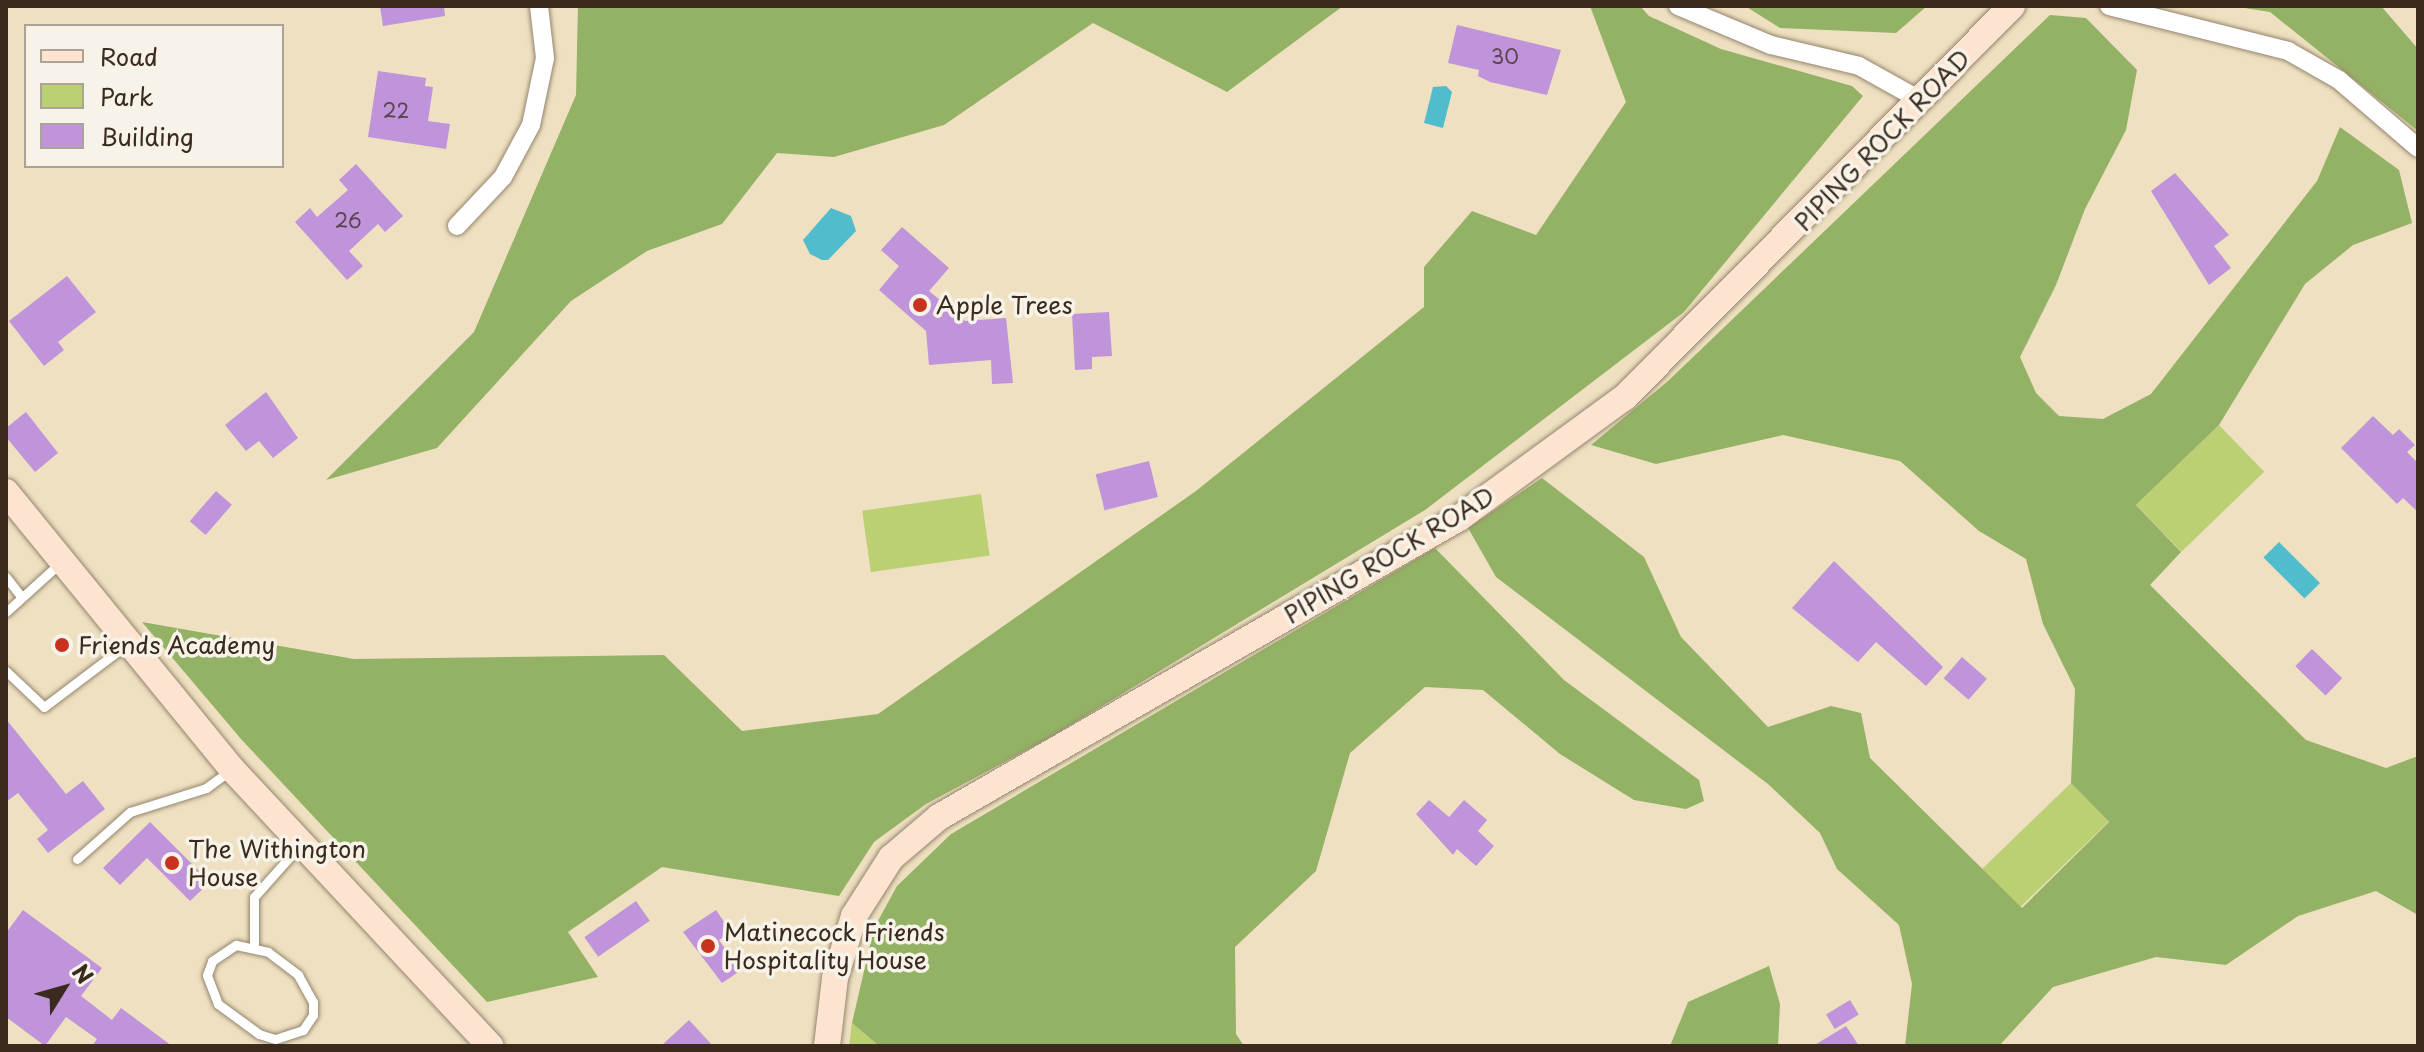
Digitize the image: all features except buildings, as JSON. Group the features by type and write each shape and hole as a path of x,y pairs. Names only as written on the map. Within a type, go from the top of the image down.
{"street":[{"path":"457,226 503,177 531,125 545,58 539,6"},
{"path":"1678,6 1771,45 1859,66 1920,100"},
{"name":"PIPING ROCK ROAD","path":"827,1046 835,978 854,916 903,848 939,817 1459,518 1625,397 2012,6"},
{"path":"2109,6 2288,51 2339,80 2418,148"},
{"path":"6,492 232,769 487,1044"}],"lane":[{"path":"6,612 62,562"},
{"path":"6,577 21,596"},
{"path":"6,671 44,707 128,643"},
{"path":"77,859 130,812 206,788 232,769"},
{"path":"254,946 254,897 302,844"},
{"path":"236,945 254,946 298,975 308,989 313,1015 303,1030 275,1039 259,1034 218,1004 209,989 212,961 236,945"}],"green space":[{"path":"578,6 1343,6 1227,92 1093,23 944,125 834,157 777,153 722,224 647,251 571,301 437,448 326,480 474,332 576,95"},
{"path":"1590,6 1640,6 1649,16 1721,49 1852,86 1863,96 1684,312 1425,510 1051,737 926,804 874,842 839,896 662,867 568,932 598,977 487,1002 241,739 142,622 354,659 664,655 742,731 878,714 1196,491 1424,307 1424,267 1472,211 1536,235 1626,102"},
{"path":"1745,6 1927,6 1896,33 1780,28"},
{"path":"2232,6 2381,6 2418,49 2418,131 2270,12"},
{"path":"2050,15 2086,18 2137,70 2126,130 2085,209 2056,285 2020,357 2036,393 2059,416 2103,419 2151,394 2317,181 2340,127 2399,170 2412,223 2353,245 2305,284 2219,425 2136,505 2181,552 2150,585 2306,740 2386,768 2418,756 2418,915 2376,891 2298,916 2226,965 2156,957 2053,987 1999,1046 1905,1046 1912,984 1899,925 1837,869 1820,833 1768,784 1496,577 1468,528 1542,478 1644,557 1681,637 1768,727 1831,706 1861,713 1870,758 2022,908 2109,822 2071,783 2075,689 2043,624 2026,559 1979,531 1900,461 1783,435 1656,464 1591,445 1668,381"},
{"path":"2219,425 2264,472 2181,552 2136,505"},
{"path":"981,494 990,555 871,572 862,511"},
{"path":"1435,548 1564,680 1699,780 1704,801 1686,809 1634,800 1560,754 1483,690 1425,687 1350,753 1316,871 1235,947 1236,1034 1244,1046 879,1046 852,1023 874,928 897,886 951,834"},
{"path":"2071,783 2109,822 2019,908 1982,869"},
{"path":"1769,966 1780,1004 1778,1046 1670,1046 1688,1002"},
{"path":"852,1023 879,1046 849,1046"}],"water":[{"path":"1446,86 1452,92 1443,128 1424,123 1433,87"},
{"path":"831,208 851,216 856,231 828,260 822,260 810,254 803,240"},
{"path":"2279,542 2320,583 2304,599 2263,558"}],"place":[{"name":"Apple Trees","path":"920,305"},
{"name":"Friends Academy","path":"62,645"},
{"name":"The Withington House","path":"172,863"},
{"name":"Matinecock Friends Hospitality House","path":"708,946"}]}
